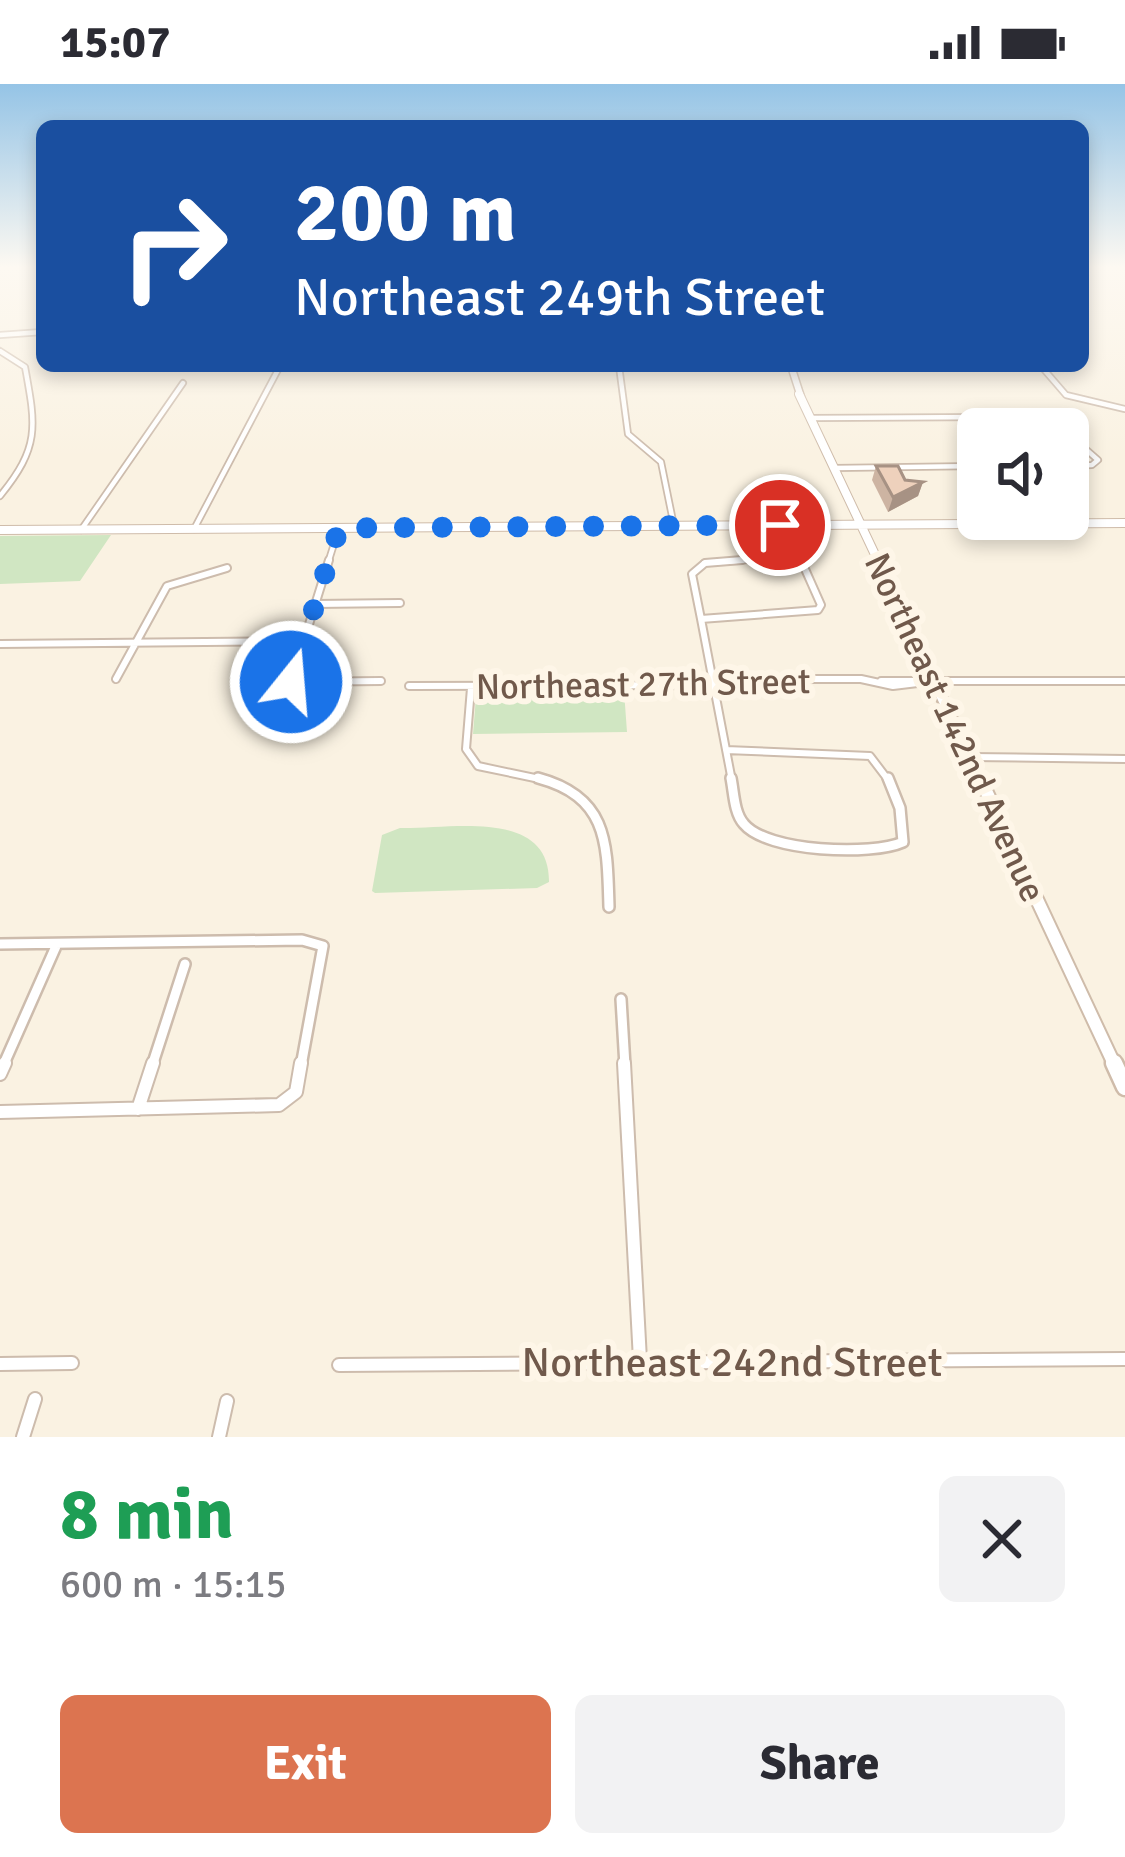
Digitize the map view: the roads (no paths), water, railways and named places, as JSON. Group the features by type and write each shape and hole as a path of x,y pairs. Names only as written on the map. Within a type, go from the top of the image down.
{"street":[{"path":"0,335 36,332"},
{"path":"0,496 26,465 36,438 25,367 3,352"},
{"path":"194,529 277,372"},
{"path":"621,372 628,434 661,462 674,526"},
{"name":"Northeast 142nd Avenue","path":"793,372 860,525 1125,1087"},
{"path":"1046,372 1066,395 1125,409"},
{"path":"81,530 183,383"},
{"path":"812,418 957,417"},
{"path":"835,468 957,466"},
{"path":"0,530 1125,523"},
{"path":"740,525 750,560"},
{"path":"339,528 291,682 381,681"},
{"path":"700,619 820,609 805,564 796,558 750,560 695,567 692,574 700,619 714,685 726,750 739,819 753,835 776,843 892,848 903,842 905,831 885,770 877,760 857,753 726,750"},
{"path":"116,679 170,583 227,568"},
{"path":"315,604 400,603"},
{"path":"0,644 303,641"},
{"name":"Northeast 27th Street","path":"409,686 714,685 775,679 893,686 934,681 1125,681"},
{"path":"471,688 466,749 478,766 555,782 578,794 595,811 605,832 609,908"},
{"path":"970,757 1125,759"},
{"path":"0,944 302,940 323,946 296,1092 279,1105 0,1112"},
{"path":"0,1074 57,944"},
{"path":"138,1109 185,964"},
{"path":"621,999 640,1360"},
{"name":"Northeast 242nd Street","path":"339,1365 1125,1359"},
{"path":"0,1364 72,1363"},
{"path":"22,1437 35,1399"},
{"path":"219,1437 226,1401"}]}
